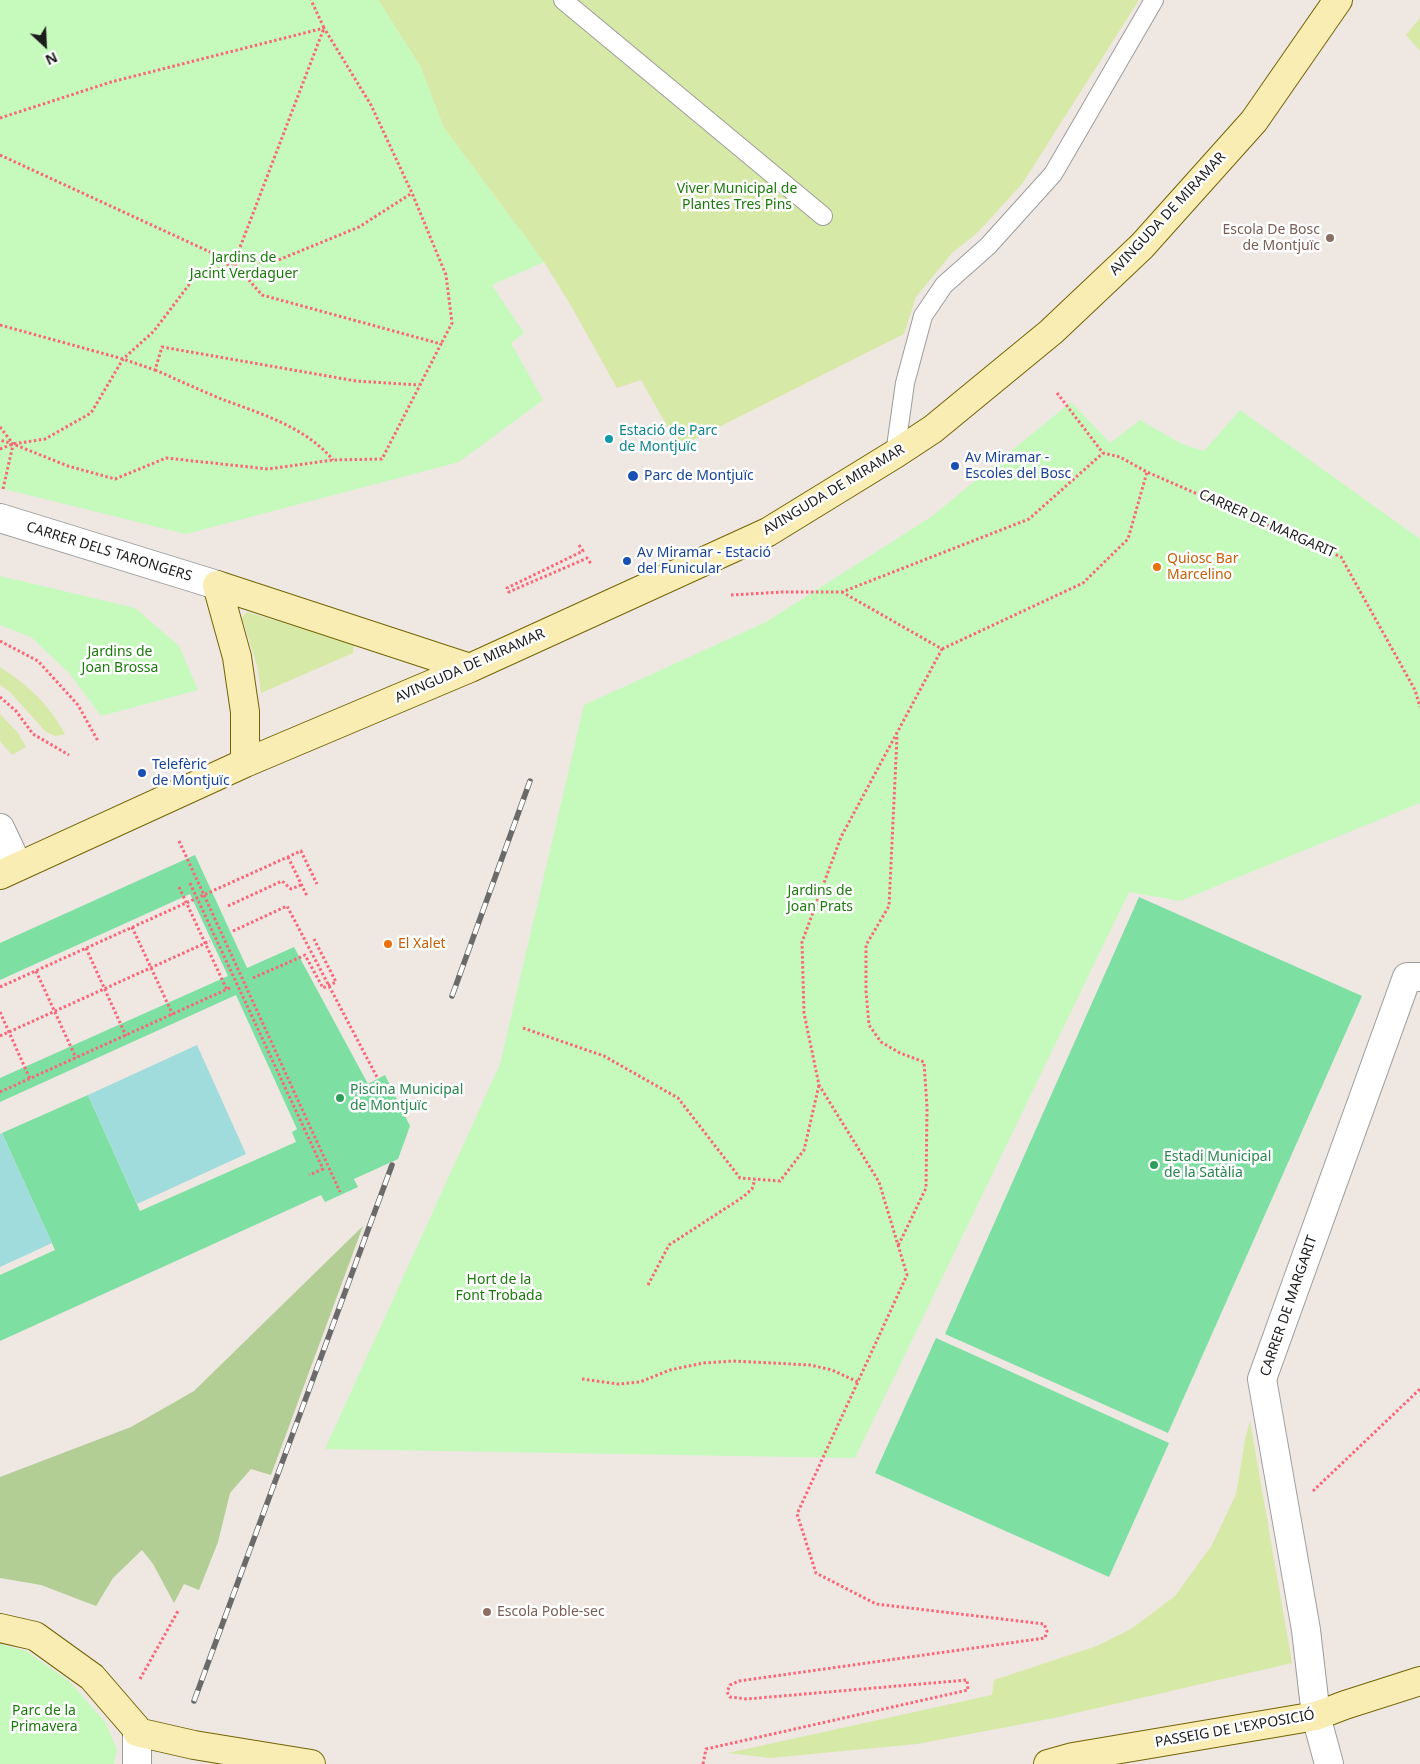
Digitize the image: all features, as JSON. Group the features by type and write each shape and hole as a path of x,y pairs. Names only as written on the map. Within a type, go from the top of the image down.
{"street":[{"name":"AVINGUDA DE MIRAMAR","path":"9,871 245,763 470,668 768,532 895,454 933,429 1030,350 1142,246 1254,121 1338,0"},
{"name":"CARRER DELS TARONGERS","path":"0,518 217,585"},
{"path":"217,585 470,668"},
{"path":"217,585 237,657 245,712 245,763"},
{"path":"0,828 9,871"},
{"name":"CARRER DE MARGARIT","path":"1329,1764 1316,1716 1306,1630 1262,1379 1413,977"},
{"path":"0,1628 35,1636 92,1676 136,1728 138,1732 137,1764"},
{"name":"PASSEIG DE L'EXPOSICIÓ","path":"1048,1764 1073,1757 1316,1716 1420,1681"},
{"path":"138,1732 194,1745 311,1764"}],"lane":[{"path":"562,0 823,216"},
{"path":"895,454 905,383 923,316 944,285 988,246 1053,174 1154,0"}],"path":[{"path":"0,440 68,466 115,479 166,458 268,469 333,460 382,459 452,323 446,274 412,193 371,105 324,28 311,0"},
{"path":"0,118 111,82 324,28"},
{"path":"234,263 324,28"},
{"path":"0,155 234,263 262,295 441,344"},
{"path":"0,449 14,444 45,439 91,413 123,359 154,331 194,278 234,263 276,261 359,227 412,193"},
{"path":"0,325 123,359 155,370 286,425 324,449 333,460"},
{"path":"155,370 162,347 356,381 419,385"},
{"path":"731,595 783,592 842,592 1029,519 1103,453 1056,393"},
{"path":"0,427 14,444"},
{"path":"3,489 14,444"},
{"name":"CARRER DE MARGARIT","path":"1103,453 1120,457 1147,472 1341,557 1415,690 1420,707"},
{"path":"703,1764 706,1749 968,1690 967,1680 748,1699 730,1697 727,1692 730,1684 739,1681 1045,1638 1048,1631 1044,1624 876,1604 816,1573 797,1514 907,1275 879,1182 819,1085 804,1013 802,942 842,837 942,649 1083,583 1128,539 1147,472"},
{"path":"580,545 583,552 508,588 509,592 587,558 592,565"},
{"path":"842,592 942,649"},
{"path":"0,641 38,661 78,705 98,741"},
{"path":"0,697 16,711 33,734 69,755"},
{"path":"897,733 889,906 866,945 866,991 869,1025 881,1042 900,1053 924,1062 927,1108 926,1188 898,1246"},
{"path":"179,841 340,1192"},
{"path":"0,987 301,851 317,884"},
{"path":"288,857 307,896"},
{"path":"228,906 282,881 291,890 302,885"},
{"path":"190,883 323,1169 309,1175"},
{"path":"179,887 227,990"},
{"path":"233,931 288,906 378,1080"},
{"path":"132,927 173,1014"},
{"path":"253,978 305,955 323,988 336,982 314,938"},
{"path":"0,1036 210,941"},
{"path":"86,948 126,1036"},
{"path":"36,971 76,1058"},
{"path":"0,1092 232,987"},
{"path":"0,1012 30,1079"},
{"path":"523,1028 604,1056 678,1098 740,1178 780,1182 804,1150 819,1085"},
{"path":"648,1285 669,1246 743,1197 752,1189 755,1179"},
{"path":"582,1378 618,1384 640,1382 670,1370 733,1361 810,1365 832,1370 858,1382"},
{"path":"1312,1492 1420,1389"},
{"path":"140,1679 178,1611"}],"green space":[{"name":"Jardins de Jacint Verdaguer","path":"0,0 378,0 420,66 444,128 544,262 492,285 524,333 511,343 543,400 459,462 186,534 0,488"},
{"name":"Viver Municipal de Plantes Tres Pins","path":"378,0 1139,0 1022,184 977,233 952,253 916,297 904,334 679,447 641,380 617,388 544,262 444,128 420,66"},
{"path":"1420,18 1420,51 1406,35"},
{"name":"Jardins de Joan Prats","path":"1071,402 1110,443 1140,420 1182,444 1204,451 1240,410 1420,539 1420,803 1180,901 1129,892 855,1458 325,1449 500,1064 584,705 766,622 931,517"},
{"name":"Jardins de Joan Brossa","path":"0,576 135,608 179,646 198,690 101,716 70,674 31,637 0,625"},
{"path":"247,612 328,634 355,639 353,653 261,693 257,665 242,618"},
{"path":"0,667 20,681 45,704 65,734 56,736 46,732 10,692 0,685"},
{"path":"0,714 18,733 26,747 12,755 0,741"},
{"name":"Piscina Municipal de Montjuïc","path":"195,855 247,968 294,947 368,1084 385,1075 410,1126 398,1159 354,1179 358,1187 325,1202 321,1195 0,1341 0,1275 55,1250 2,1133 88,1095 140,1211 296,1142 292,1132 297,1129 236,995 0,1102 0,1078 228,976 190,894 0,980 0,943"},
{"name":"Estadi Municipal de la Satàlia","path":"1139,897 1362,996 1168,1433 945,1334"},
{"path":"363,1226 271,1475 251,1469 230,1493 218,1542 199,1590 184,1584 174,1603 153,1564 142,1550 113,1578 96,1606 41,1585 0,1578 0,1477 131,1427 194,1391"},
{"path":"936,1338 1169,1443 1109,1577 875,1473"},
{"path":"1250,1421 1292,1663 1054,1718 917,1744 770,1758 728,1753 992,1695 994,1680 1097,1646 1131,1629 1175,1596 1212,1545 1236,1494"},
{"name":"Parc de la Primavera","path":"0,1644 26,1651 69,1681 105,1722 117,1749 114,1764 0,1764"}],"water":[{"path":"197,1045 246,1154 137,1204 88,1095"},
{"path":"2,1133 52,1243 0,1267 0,1134"}],"railway":[{"path":"452,996 530,781"},
{"path":"194,1701 392,1165"}],"place":[{"name":"Escola De Bosc de Montjuïc","path":"1330,238"},
{"name":"Estació de Parc de Montjuïc","path":"609,439"},
{"name":"Av Miramar - Escoles del Bosc","path":"955,466"},
{"name":"Parc de Montjuïc","path":"633,476"},
{"name":"Av Miramar - Estació del Funicular","path":"627,561"},
{"name":"Quiosc Bar Marcelino","path":"1157,567"},
{"name":"Telefèric de Montjuïc","path":"142,773"},
{"name":"El Xalet","path":"388,944"},
{"name":"Piscina Municipal de Montjuïc","path":"340,1098"},
{"name":"Estadi Municipal de la Satàlia","path":"1154,1165"},
{"name":"Escola Poble-sec","path":"487,1612"}],"park label":[{"name":"Hort de la Font Trobada","path":"499,1288"}]}
